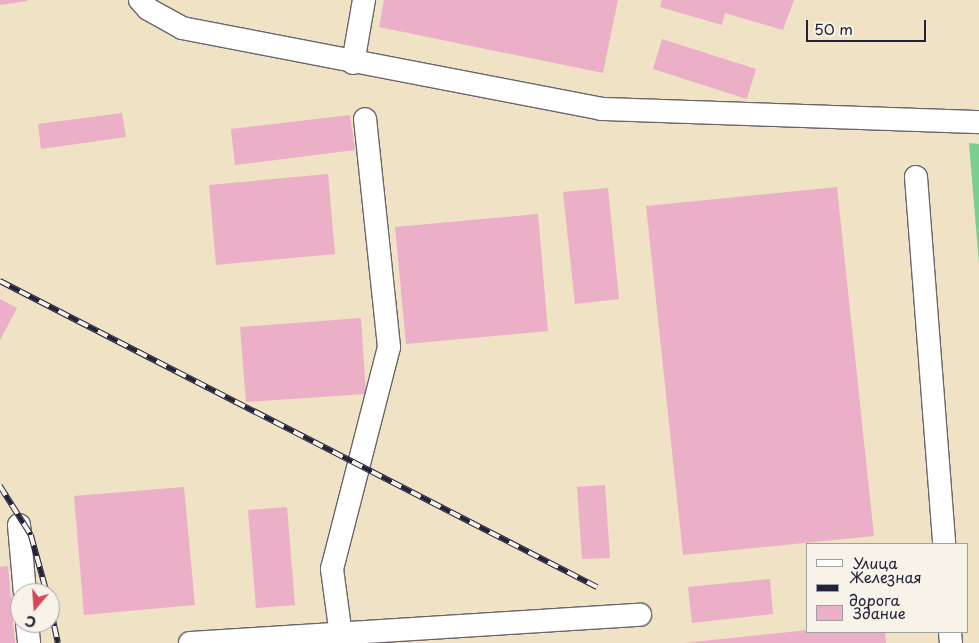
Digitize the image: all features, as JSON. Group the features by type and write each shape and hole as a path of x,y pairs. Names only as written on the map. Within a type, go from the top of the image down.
{"lane":[{"path":"140,0 148,9 182,28 353,63 601,109 979,122"},
{"path":"353,63 364,0"},
{"path":"342,638 332,569 389,347 365,119"},
{"path":"916,177 944,543"},
{"path":"19,525 24,583"},
{"path":"190,643 342,638 640,615"}],"green space":[{"path":"969,143 979,144 979,264"}],"building":[{"path":"0,0 27,0 27,1 0,5"},
{"path":"384,0 618,0 603,73 379,27"},
{"path":"662,0 794,0 783,30 725,13 722,25 660,7"},
{"path":"662,39 756,69 747,99 653,69"},
{"path":"122,113 126,137 41,149 38,124"},
{"path":"350,115 355,150 235,165 231,129"},
{"path":"328,174 335,254 216,265 209,185"},
{"path":"837,187 874,536 683,555 646,206"},
{"path":"608,188 619,299 575,304 563,192"},
{"path":"538,214 548,331 406,344 395,227"},
{"path":"0,299 17,308 0,340"},
{"path":"361,318 366,394 246,402 240,327"},
{"path":"605,485 610,558 582,559 577,487"},
{"path":"184,487 195,605 84,615 74,496"},
{"path":"287,507 295,605 256,608 248,510"},
{"path":"8,566 10,633 14,633 15,643 0,643 0,567"},
{"path":"770,579 773,614 692,623 688,587"},
{"path":"806,630 806,633 885,633 886,643 684,643"}],"railway":[{"path":"0,281 597,587"},
{"path":"0,486 31,535 44,583"},
{"path":"56,633 58,643"}]}
